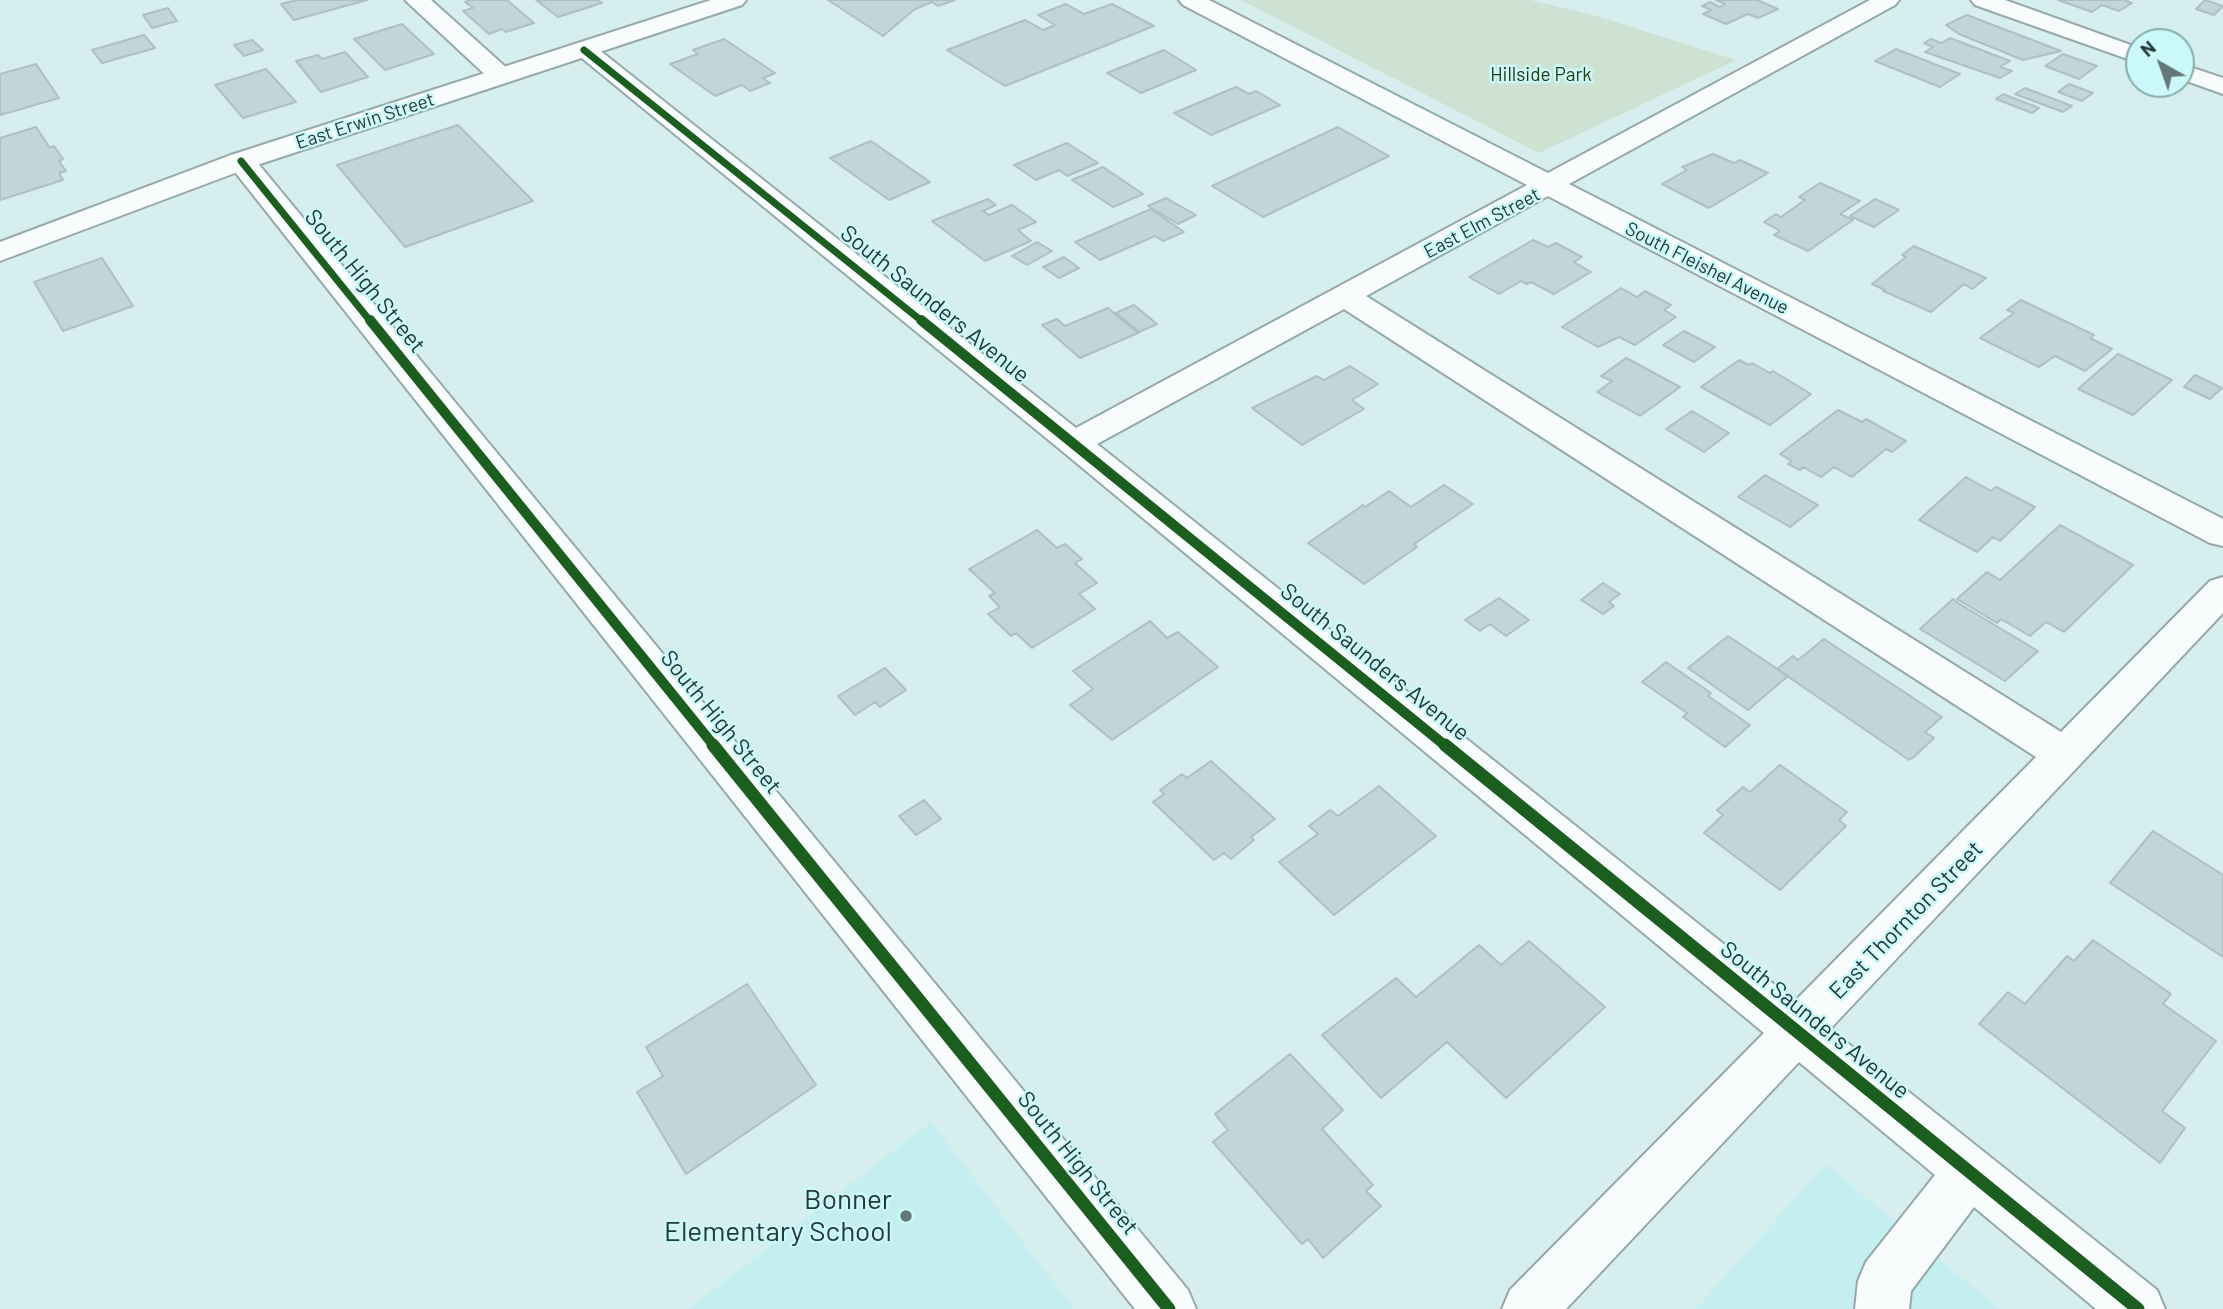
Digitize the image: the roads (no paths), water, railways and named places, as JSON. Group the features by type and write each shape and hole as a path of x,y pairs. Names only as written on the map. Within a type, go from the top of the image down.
{"street":[{"path":"417,0 501,76"},
{"name":"East Erwin Street","path":"0,252 241,162 734,0"},
{"name":"South Fleishel Avenue","path":"1191,0 2223,534"},
{"name":"East Elm Street","path":"1074,443 1549,187 1887,0"},
{"path":"1983,0 2125,51"},
{"name":"South Saunders Avenue","path":"584,50 1074,443 2138,1309"},
{"path":"2195,76 2223,86"},
{"name":"South High Street","path":"241,162 1169,1309"},
{"path":"1346,297 2065,755"},
{"name":"East Thornton Street","path":"1529,1309 2223,590"},
{"path":"1882,1309 1885,1281 1969,1172"}],"place":[{"name":"Bonner Elementary School","path":"906,1216"}],"park label":[{"name":"Hillside Park","path":"1541,75"}]}
